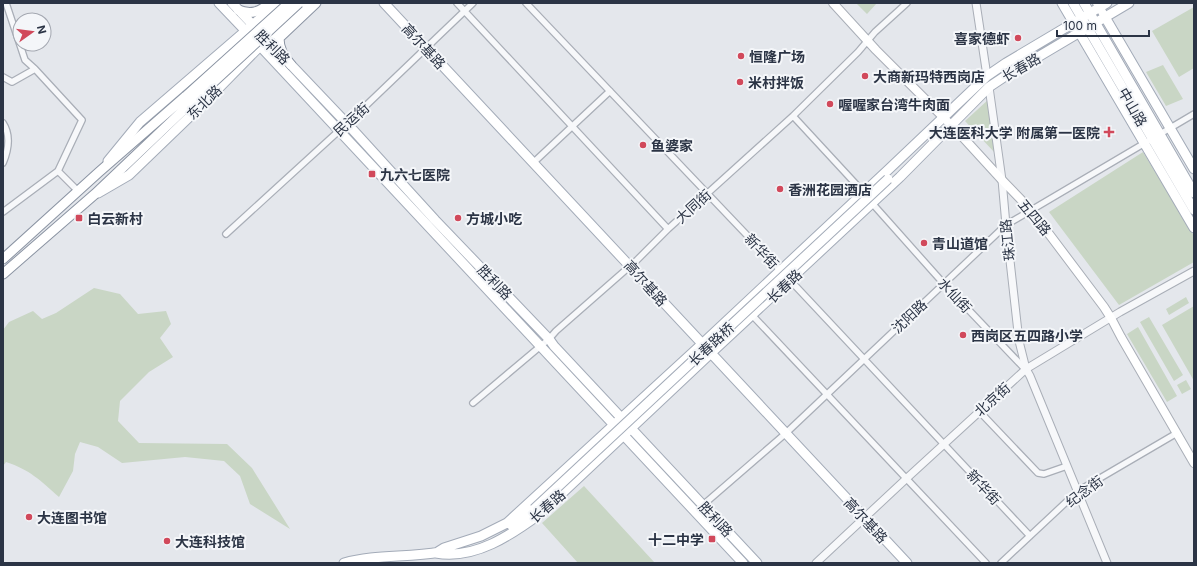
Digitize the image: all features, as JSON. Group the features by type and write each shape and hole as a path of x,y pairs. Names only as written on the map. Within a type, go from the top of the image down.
{"main road":[{"name":"胜利路","path":"219,3 264,43 292,65 435,220 549,339 621,418 627,432 743,563"},
{"name":"东北路","path":"99,172 140,122 278,3"},
{"name":"东北路","path":"3,274 95,194 288,3"},
{"name":"东北路","path":"3,259 99,172 190,99 299,3"},
{"name":"东北路","path":"95,194 129,175 264,43 308,3"},
{"path":"292,65 283,55 279,46 279,38 316,3"},
{"name":"高尔基路","path":"384,3 907,563"},
{"name":"五四路","path":"833,3 1031,210 1111,318 1194,463"},
{"path":"1062,3 1066,11 1078,20"},
{"path":"1073,3 1078,20 1083,30 1152,139 1194,228"},
{"name":"中山路","path":"1084,3 1096,22 1152,139 1194,210"},
{"name":"长春路","path":"436,553 452,554 468,552 487,546 513,533 541,513 909,169 916,160 989,87 1129,3"},
{"path":"1090,13 1098,4 1194,169"},
{"path":"235,6 245,13 253,13 268,5"},
{"name":"胜利路","path":"235,6 249,29"},
{"name":"长春路","path":"436,553 444,548 481,536 507,523 702,344 987,76 1090,13"},
{"name":"胜利路","path":"264,43 339,130 540,346 614,424 627,432 703,505 756,563"},
{"name":"中山路","path":"1152,139 1194,193"},
{"path":"888,179 908,151"},
{"path":"888,179 916,160"},
{"name":"长春路桥","path":"534,509 888,179"},
{"name":"长春路","path":"344,563 356,560 436,553 470,546 494,536 514,525 534,509"}],"street":[{"path":"3,212 58,171 82,120 25,60 6,3"},
{"path":"457,3 668,228"},
{"name":"民运街","path":"226,234 339,130 473,3"},
{"name":"新华街","path":"526,3 864,358 1030,536"},
{"name":"大同街","path":"473,403 549,339 556,331 630,266 668,228 793,116 875,32 908,3"},
{"path":"976,3 987,76"},
{"path":"3,77 12,82 35,69"},
{"name":"珠江路","path":"989,87 1002,180 1015,312 1019,341 1026,369"},
{"path":"533,163 610,91"},
{"name":"沈阳路","path":"703,505 785,434 1006,226 1194,114"},
{"name":"水仙街","path":"793,116 944,284 1026,369 1107,563"},
{"path":"3,123 8,130 8,151 3,163"},
{"path":"58,171 78,191"},
{"name":"北京街","path":"816,563 1026,369 1111,318 1194,271"},
{"path":"752,315 986,563"},
{"path":"979,411 1038,473 1044,474 1067,466"},
{"name":"纪念街","path":"1001,563 1078,491 1177,433"}],"green space":[{"path":"856,3 877,3 867,14"},
{"path":"1194,7 1194,68 1179,77 1152,31"},
{"path":"1163,65 1183,99 1166,106 1146,72"},
{"path":"989,99 995,153 965,121"},
{"path":"1143,152 1194,236 1194,262 1119,305 1049,212"},
{"path":"94,288 120,294 138,314 166,311 171,324 160,338 173,357 149,372 120,401 118,421 139,443 227,444 252,468 290,529 250,504 240,476 224,461 185,457 122,463 98,447 80,442 75,454 73,471 59,497 22,468 6,462 3,466 3,330 9,322 33,311 42,319 56,313"},
{"path":"1186,297 1189,303 1169,315 1166,309"},
{"path":"1194,306 1194,381 1162,325"},
{"path":"1149,317 1183,375 1174,381 1140,322"},
{"path":"1138,327 1177,396 1167,402 1127,334"},
{"path":"1186,380 1191,389 1182,394 1177,385"},
{"path":"584,486 655,563 578,563 542,523"}],"place":[{"name":"喜家德虾","path":"1018,38"},
{"name":"恒隆广场","path":"741,56"},
{"name":"大商新玛特西岗店","path":"865,76"},
{"name":"米村拌饭","path":"740,82"},
{"name":"喔喔家台湾牛肉面","path":"830,104"},
{"name":"大连医科大学 附属第一医院","path":"1109,132"},
{"name":"鱼婆家","path":"643,145"},
{"name":"九六七医院","path":"372,174"},
{"name":"香洲花园酒店","path":"780,189"},
{"name":"白云新村","path":"79,218"},
{"name":"方城小吃","path":"458,218"},
{"name":"青山道馆","path":"924,243"},
{"name":"西岗区五四路小学","path":"963,335"},
{"name":"大连图书馆","path":"29,517"},
{"name":"十二中学","path":"712,539"},
{"name":"大连科技馆","path":"167,541"}]}
